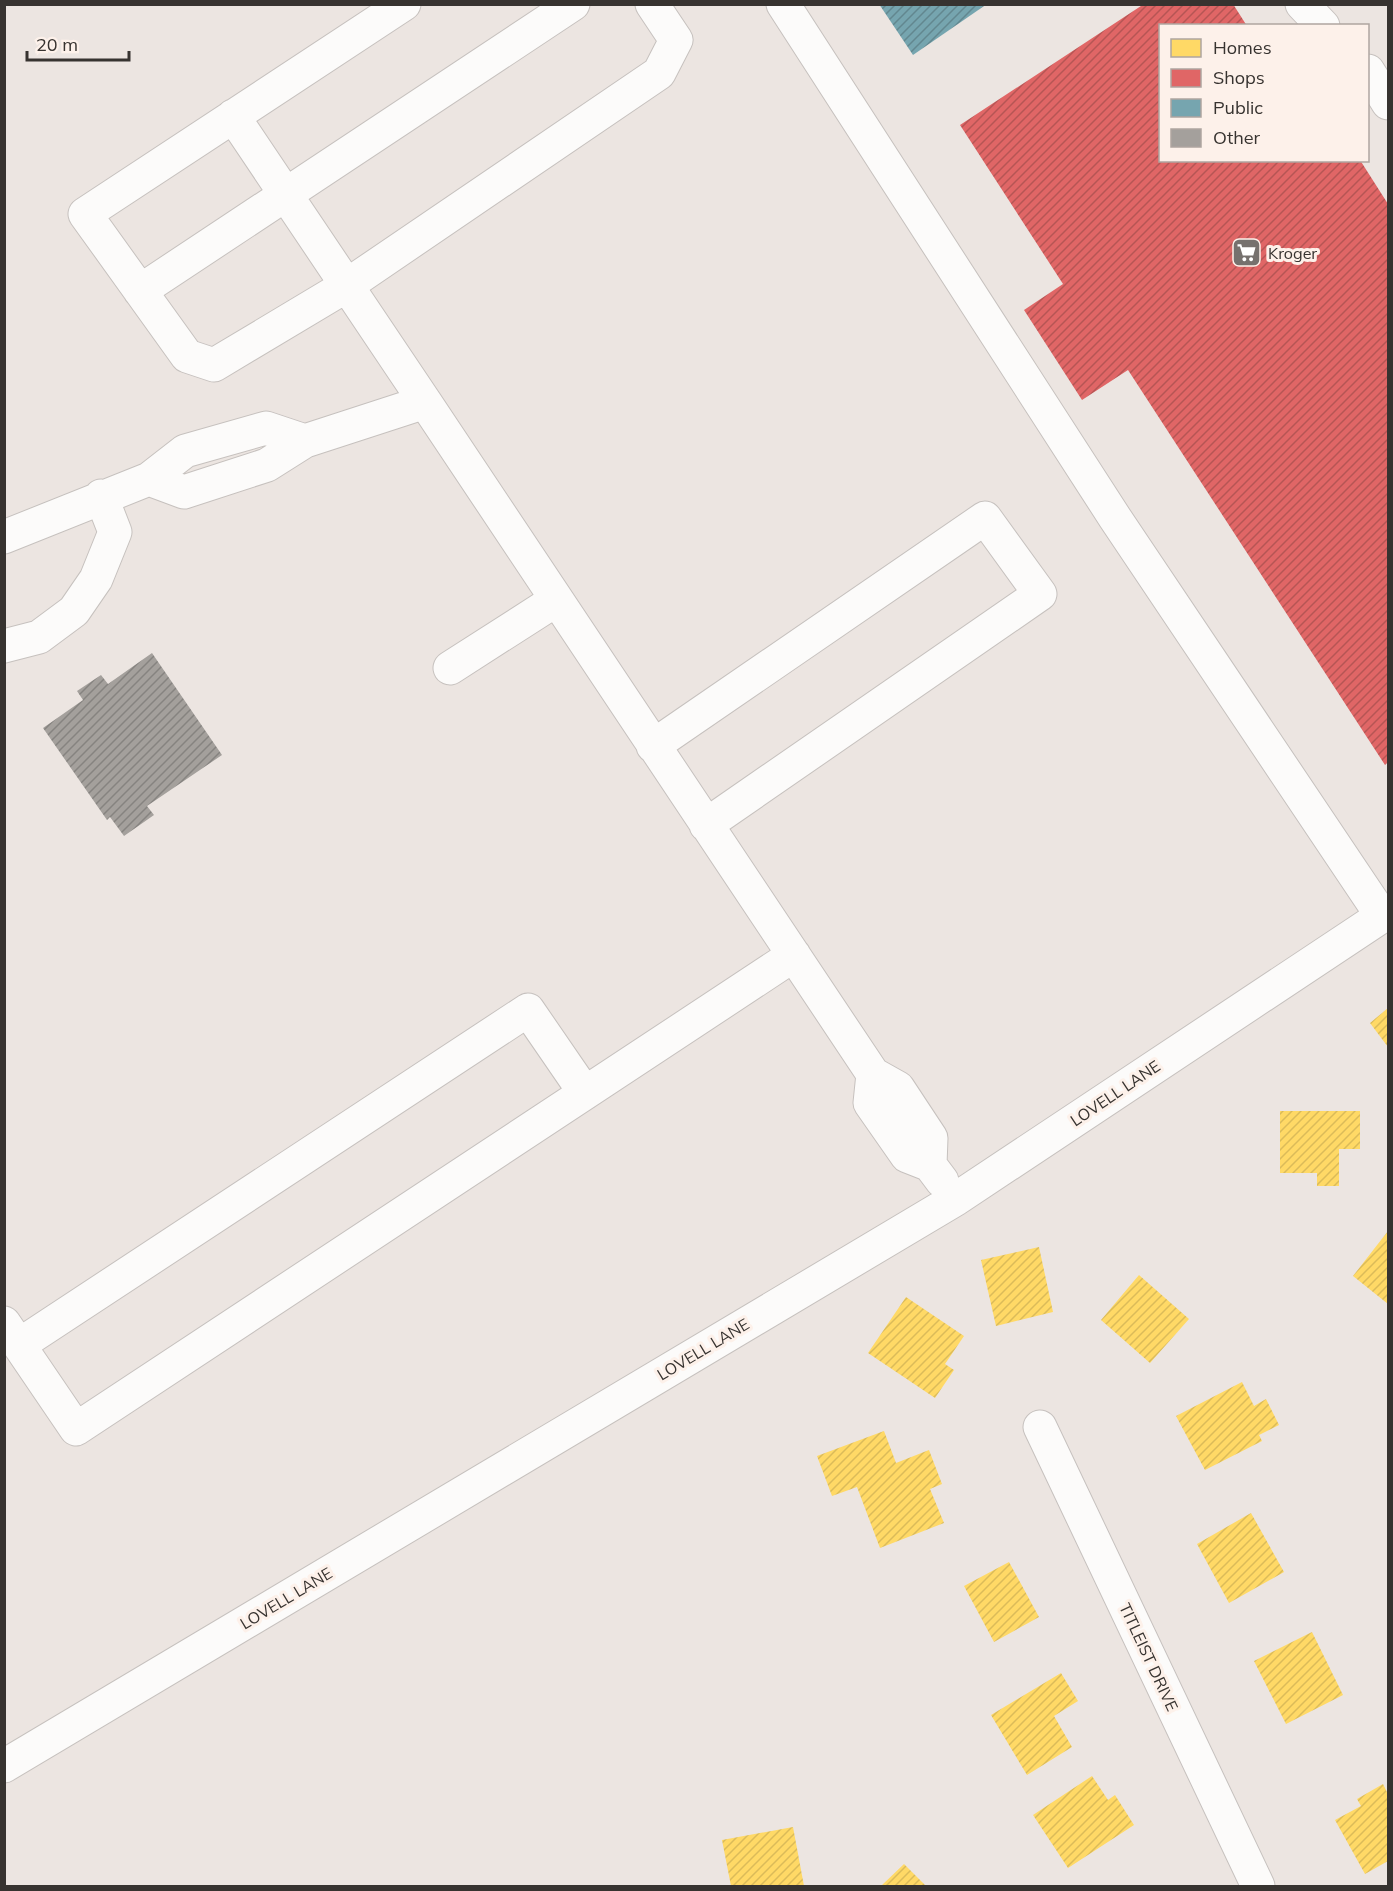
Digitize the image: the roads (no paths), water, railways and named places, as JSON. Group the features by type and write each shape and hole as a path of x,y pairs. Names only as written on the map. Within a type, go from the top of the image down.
{"street":[{"path":"404,4 85,214 187,356 214,365 346,286 659,73 676,40 652,4"},
{"path":"140,291 573,4"},
{"path":"783,4 1122,528 1385,914"},
{"path":"1302,4 1321,24"},
{"path":"1369,72 1389,103"},
{"path":"233,116 873,1074 870,1103 904,1125 907,1156 930,1165 956,1199"},
{"path":"149,479 184,492 267,465 305,441 424,402"},
{"path":"4,537 101,496 149,479 185,451 266,428 305,441"},
{"path":"207,444 221,480"},
{"path":"4,646 39,637 74,611 96,579 115,532 101,496"},
{"path":"653,746 985,518 1040,594 706,825"},
{"path":"450,668 556,600"},
{"name":"LOVELL LANE","path":"4,1766 956,1199 1385,914"},
{"path":"585,1093 528,1010 12,1334 76,1429 585,1093 794,955"},
{"name":"TITLEIST DRIVE","path":"1040,1427 1258,1887"}],"place":[{"name":"Kroger","path":"1247,253"}]}
